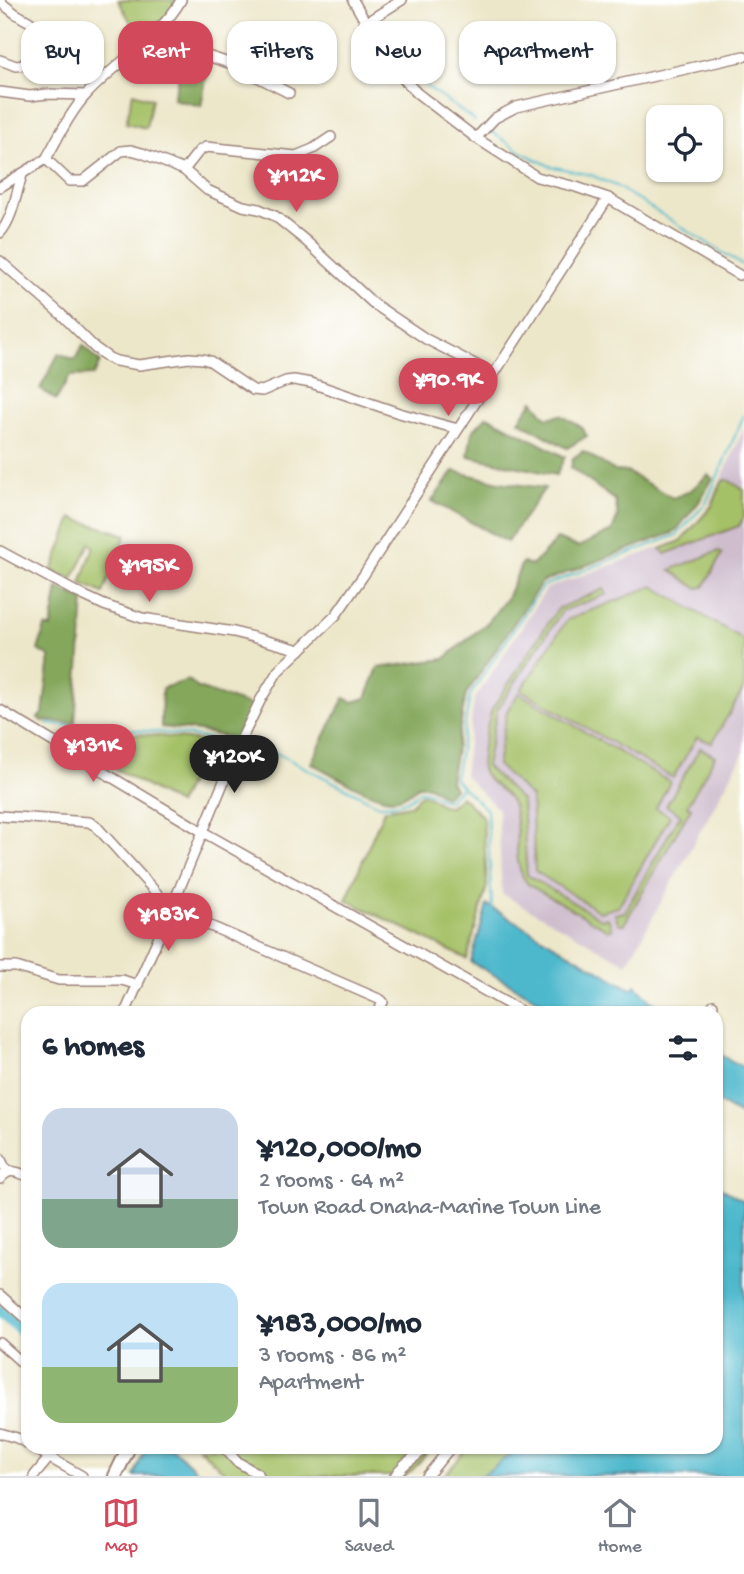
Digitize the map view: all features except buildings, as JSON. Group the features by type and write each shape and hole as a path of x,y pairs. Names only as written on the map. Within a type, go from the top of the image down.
{"highway":[{"path":"115,1476 126,1454"}],"street":[{"path":"165,21 181,0"},
{"path":"353,0 364,21"},
{"path":"368,21 402,0"},
{"path":"0,2 28,21"},
{"path":"476,138 495,118 516,107 744,56"},
{"path":"213,58 232,64 289,93"},
{"path":"0,60 21,65"},
{"path":"0,187 46,159 74,110 118,65"},
{"path":"408,84 476,138 537,177 608,198 739,275"},
{"path":"0,92 30,96 86,95"},
{"path":"184,170 199,151 206,147 296,156 331,138"},
{"path":"46,159 69,181 83,181 121,151 131,150 184,170 207,190 275,216 374,304 426,339 494,374"},
{"path":"0,233 10,216 22,175"},
{"path":"128,1006 239,744 261,699 278,671 323,629 342,606 402,518 608,198"},
{"path":"0,261 95,348 116,361 139,365 189,358 203,359 253,390 262,391 294,380 311,383 399,413 458,429"},
{"path":"0,551 76,592 142,618 234,632 300,650"},
{"path":"0,710 203,832 512,1006"},
{"path":"0,816 89,822 96,826 171,909 381,1000 382,1006"},
{"path":"0,967 16,967 59,980 122,981 138,985"},
{"path":"0,1158 3,1176 15,1172 21,1174"},
{"path":"0,1295 21,1314"},
{"path":"0,1343 21,1362"},
{"path":"0,1433 21,1440"},
{"path":"44,1454 82,1476"},
{"path":"34,1476 53,1454"},
{"path":"230,1454 259,1476"},
{"path":"395,1476 404,1463 419,1454"},
{"path":"427,1476 445,1454"}],"shaded area":[{"path":"744,428 744,752 627,964 502,894 498,809 464,775 474,700 547,588 681,540 709,507"}],"green space":[{"path":"118,0 178,0 174,10 162,21 130,21"},
{"path":"177,84 205,84 201,106 173,99"},
{"path":"133,93 152,99 146,128 126,123"},
{"path":"83,345 100,362 94,375 70,376 56,400 40,389 59,353 75,360"},
{"path":"533,401 547,418 561,415 581,427 587,436 567,448 519,421"},
{"path":"487,416 565,457 556,475 468,456 472,432"},
{"path":"583,451 615,471 627,472 673,498 690,491 708,475 713,478 699,502 675,532 542,582 466,694 450,782 455,788 445,797 429,786 418,786 401,797 385,798 352,785 311,763 344,698 353,702 366,698 378,668 444,659 488,622 508,596 522,563 533,565 557,539 578,547 612,531 618,516 615,500 571,468 573,458"},
{"path":"454,471 499,482 545,488 507,542 432,501"},
{"path":"725,480 744,490 744,517 739,526 665,554 661,549 681,541 712,506"},
{"path":"72,518 126,535 103,593 81,583 94,546 90,543 73,579 52,571"},
{"path":"719,551 722,554 704,587 697,588 670,570"},
{"path":"653,586 744,640 744,688 712,743 697,737 673,778 521,690 567,620"},
{"path":"58,588 84,600 75,723 42,721 38,718 43,713 50,657 38,650 45,627 51,628"},
{"path":"604,589 607,594 562,611 497,710 486,766 522,801 527,875 601,919 608,918 612,929 608,930 529,885 519,867 513,806 507,796 484,774 481,764 492,709 554,614 559,608"},
{"path":"189,680 198,688 252,706 236,739 161,727 162,688"},
{"path":"519,693 670,782 656,808 670,816 618,907 600,912 535,871 531,797 497,765 507,711"},
{"path":"96,732 210,742 178,804 88,753"},
{"path":"700,748 715,756 687,806 691,808 624,924 619,924 615,914 625,912 680,818 681,815 666,806"},
{"path":"422,794 450,806 461,796 483,817 487,886 467,959 346,900 384,810 410,805"},
{"path":"205,1454 428,1454 406,1476 229,1476"},
{"path":"463,1454 511,1454 482,1476 444,1476"}],"water":[{"path":"487,905 631,989 636,985 656,1006 550,1006 471,962"},
{"path":"723,1056 744,1068 744,1117 723,1105"},
{"path":"723,1189 744,1201 744,1476 482,1476 511,1454 723,1454"},
{"path":"143,1454 179,1454 202,1476 134,1476"}],"waterway":[{"path":"423,84 475,121"},
{"path":"492,132 523,153 550,166 591,175 616,186 744,266"},
{"path":"462,787 455,779 470,695 543,586 677,535 706,503 744,415"},
{"path":"47,724 166,733 237,744"},
{"path":"243,745 266,748 379,805 401,802 420,791 448,800 462,787 487,810 492,910"},
{"path":"0,1311 21,1330"}]}
